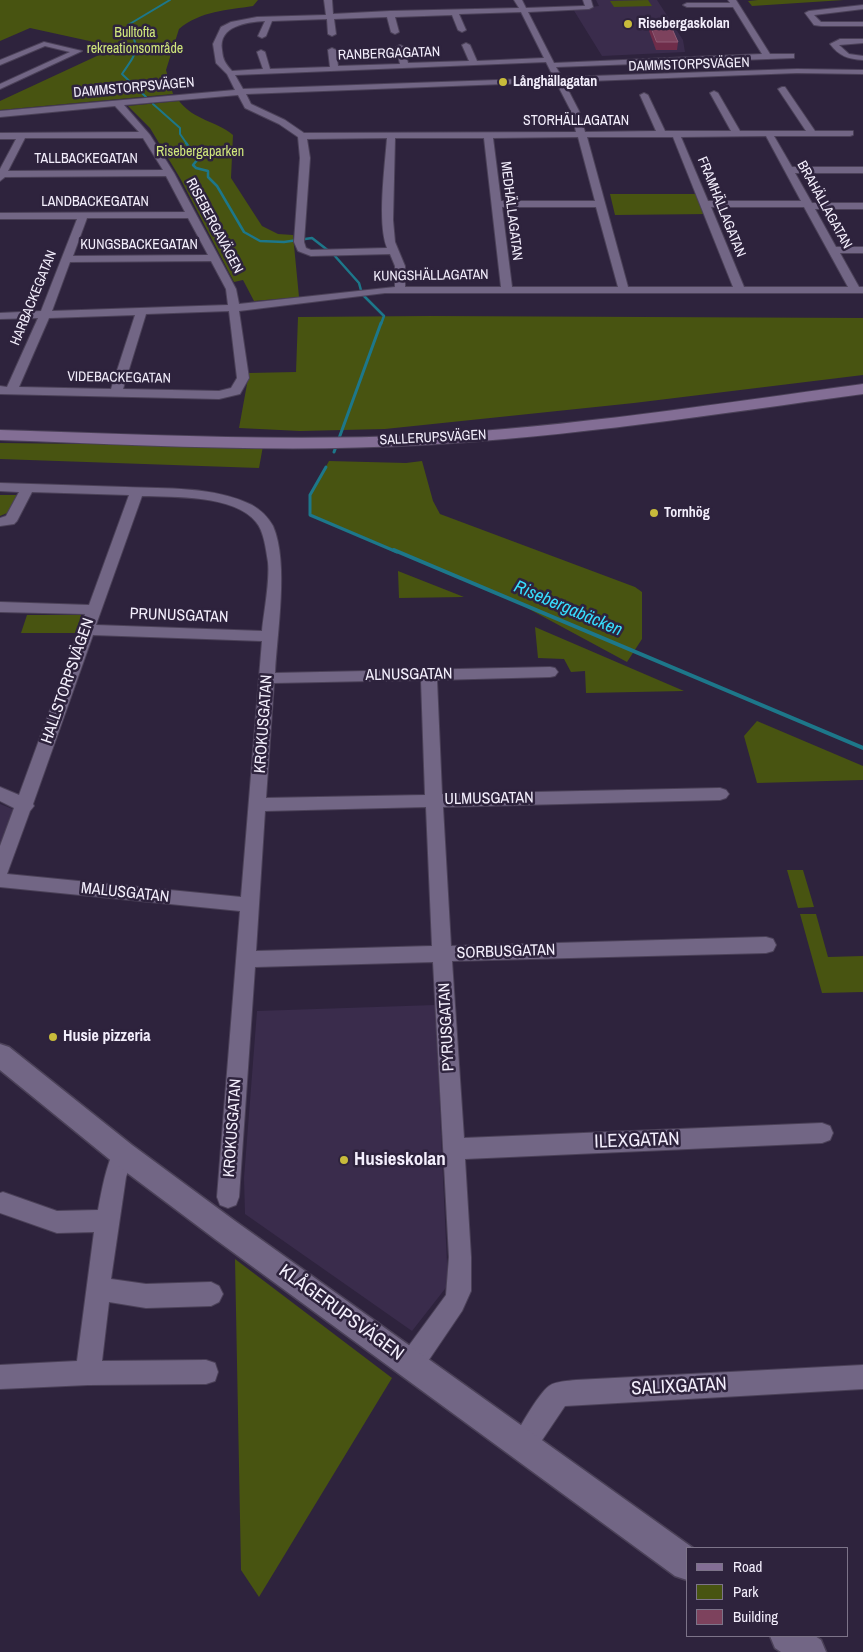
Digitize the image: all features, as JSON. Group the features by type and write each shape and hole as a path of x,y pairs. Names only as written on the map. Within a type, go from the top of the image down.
{"main road":[{"name":"SALLERUPSVÄGEN","path":"0,435 302,442 421,440 493,435 663,416 863,389"}],"street":[{"path":"328,0 332,34"},
{"path":"518,0 575,111 624,290"},
{"path":"394,251 303,252 299,239 305,158 302,136 282,122 248,106 230,73 220,62 217,44 221,33 228,26 234,24 270,18 589,7 586,0"},
{"path":"687,5 734,2 761,44 766,54 765,56"},
{"path":"863,7 809,13 817,23 821,24 863,24"},
{"path":"454,11 462,30"},
{"path":"390,13 395,32"},
{"path":"262,36 270,18"},
{"path":"863,41 840,41 834,44 842,54 863,58"},
{"path":"0,62 44,44 78,51 0,87"},
{"path":"466,45 474,63"},
{"path":"400,47 405,66"},
{"path":"332,50 334,68"},
{"path":"261,52 267,71"},
{"name":"RANBERGAGATAN","path":"230,73 474,63 550,63 791,56"},
{"name":"DAMMSTORPSVÄGEN","path":"0,114 242,92 581,79 589,82 780,75 794,74 797,71 863,72"},
{"path":"782,90 812,134"},
{"path":"714,93 737,134"},
{"path":"644,95 662,134"},
{"name":"RISEBERGAVÄGEN","path":"118,103 146,135 169,172 231,289 243,378 236,392"},
{"name":"STORHÄLLAGATAN","path":"302,136 850,133"},
{"name":"FRAMHÄLLAGATAN","path":"676,134 740,290"},
{"name":"BRAHÄLLAGATAN","path":"769,134 833,250 859,290"},
{"path":"0,136 146,135"},
{"path":"391,135 388,220 390,242 400,266 400,290"},
{"name":"MEDHÄLLAGATAN","path":"488,135 507,290"},
{"path":"1,176 22,136"},
{"path":"790,170 863,170"},
{"name":"TALLBACKEGATAN","path":"1,176 169,172"},
{"path":"497,204 600,204"},
{"path":"705,204 863,206"},
{"name":"LANDBACKEGATAN","path":"0,216 191,215"},
{"name":"HARBACKEGATAN","path":"5,390 45,314 83,216"},
{"path":"833,250 863,250"},
{"name":"KUNGSBACKEGATAN","path":"65,260 214,258"},
{"name":"KUNGSHÄLLAGATAN","path":"0,316 234,308 354,293 400,290 859,290"},
{"path":"116,393 142,311"},
{"name":"VIDEBACKEGATAN","path":"5,390 219,395 236,392"},
{"name":"KROKUSGATAN","path":"0,487 180,492 235,503 256,514 264,522 275,563 228,1197"},
{"path":"0,522 9,521 12,518 28,488"},
{"name":"HALLSTORPSVÄGEN","path":"0,870 25,806 93,610 137,492"},
{"path":"0,607 93,610"},
{"name":"PRUNUSGATAN","path":"87,630 270,636"},
{"name":"ALNUSGATAN","path":"267,678 550,672"},
{"name":"PYRUSGATAN","path":"411,1364 454,1303 459,1290 460,1257 443,954 432,801 429,675"},
{"path":"0,793 25,806"},
{"name":"ULMUSGATAN","path":"258,805 720,794"},
{"name":"MALUSGATAN","path":"0,880 250,905"},
{"name":"SORBUSGATAN","path":"246,959 766,945"},
{"name":"KLÅGERUPSVÄGEN","path":"0,1055 123,1154 686,1563"},
{"name":"ILEXGATAN","path":"453,1148 822,1134"},
{"path":"88,1373 107,1221 115,1177 123,1154"},
{"path":"3,1203 57,1222 107,1221"},
{"path":"99,1289 146,1296 211,1294"},
{"path":"0,1378 88,1373 206,1372"},
{"name":"SALIXGATAN","path":"523,1446 550,1404 558,1395 576,1392 863,1377"},
{"path":"788,1637 809,1652"}],"shaded area":[{"name":"Risebergaskolan","path":"596,0 657,0 683,40 685,52 602,56 573,9 599,6"},
{"path":"0,804 15,810 0,848"},
{"name":"Husieskolan","path":"435,1005 448,1285 412,1331 245,1214 244,1178 257,1011"}],"green space":[{"name":"Bulltofta rekreationsområde","path":"0,0 258,0 253,6 224,10 196,18 179,29 166,70 173,94 0,110 0,101 99,55 94,42 30,28 0,41"},
{"path":"648,0 652,6 614,7 610,1"},
{"path":"844,0 752,6 748,1"},
{"name":"Risebergaparken","path":"179,101 198,117 219,126 233,135 231,178 262,226 278,234 293,235 299,297 254,301 243,280 234,282 180,178 150,128 128,106"},
{"path":"610,194 701,194 709,214 615,215"},
{"path":"298,317 863,318 863,375 634,403 385,429 300,431 239,428 249,373 296,372"},
{"path":"0,443 263,446 259,468 0,459"},
{"path":"329,461 406,463 422,461 433,501 440,514 635,587 642,592 642,639 627,662 516,602 310,515 310,495"},
{"path":"0,495 19,495 12,511 0,516"},
{"path":"398,571 464,597 399,598"},
{"path":"27,615 81,615 76,633 21,633"},
{"path":"535,627 684,691 586,693 585,671 571,672 564,659 538,658"},
{"path":"757,721 863,766 863,780 757,783 744,736"},
{"path":"787,870 803,870 814,907 798,908"},
{"path":"800,914 816,914 828,957 863,956 863,992 822,993"},
{"path":"235,1259 392,1378 259,1597 241,1570"}],"building":[{"path":"650,24 670,24 678,42 657,42"}],"waterway":[{"path":"146,97 122,74 136,51 135,40 128,25 170,0"},
{"name":"Risebergabäcken","path":"153,104 180,128 180,134 187,144"},
{"name":"Risebergabäcken","path":"186,143 198,159 193,165 196,168 208,171 208,177 217,186 244,232 260,241 284,242 312,238 334,255 359,283 362,294 384,316 381,324"},
{"name":"Risebergabäcken","path":"334,452 381,323"},
{"name":"Risebergabäcken","path":"326,467 310,495 310,515 397,552"},
{"name":"Risebergabäcken","path":"394,550 863,748"}],"place":[{"name":"Risebergaskolan","path":"628,24"},
{"name":"Långhällagatan","path":"503,82"},
{"name":"Tornhög","path":"654,513"},
{"name":"Husie pizzeria","path":"53,1037"},
{"name":"Husieskolan","path":"344,1160"}]}
